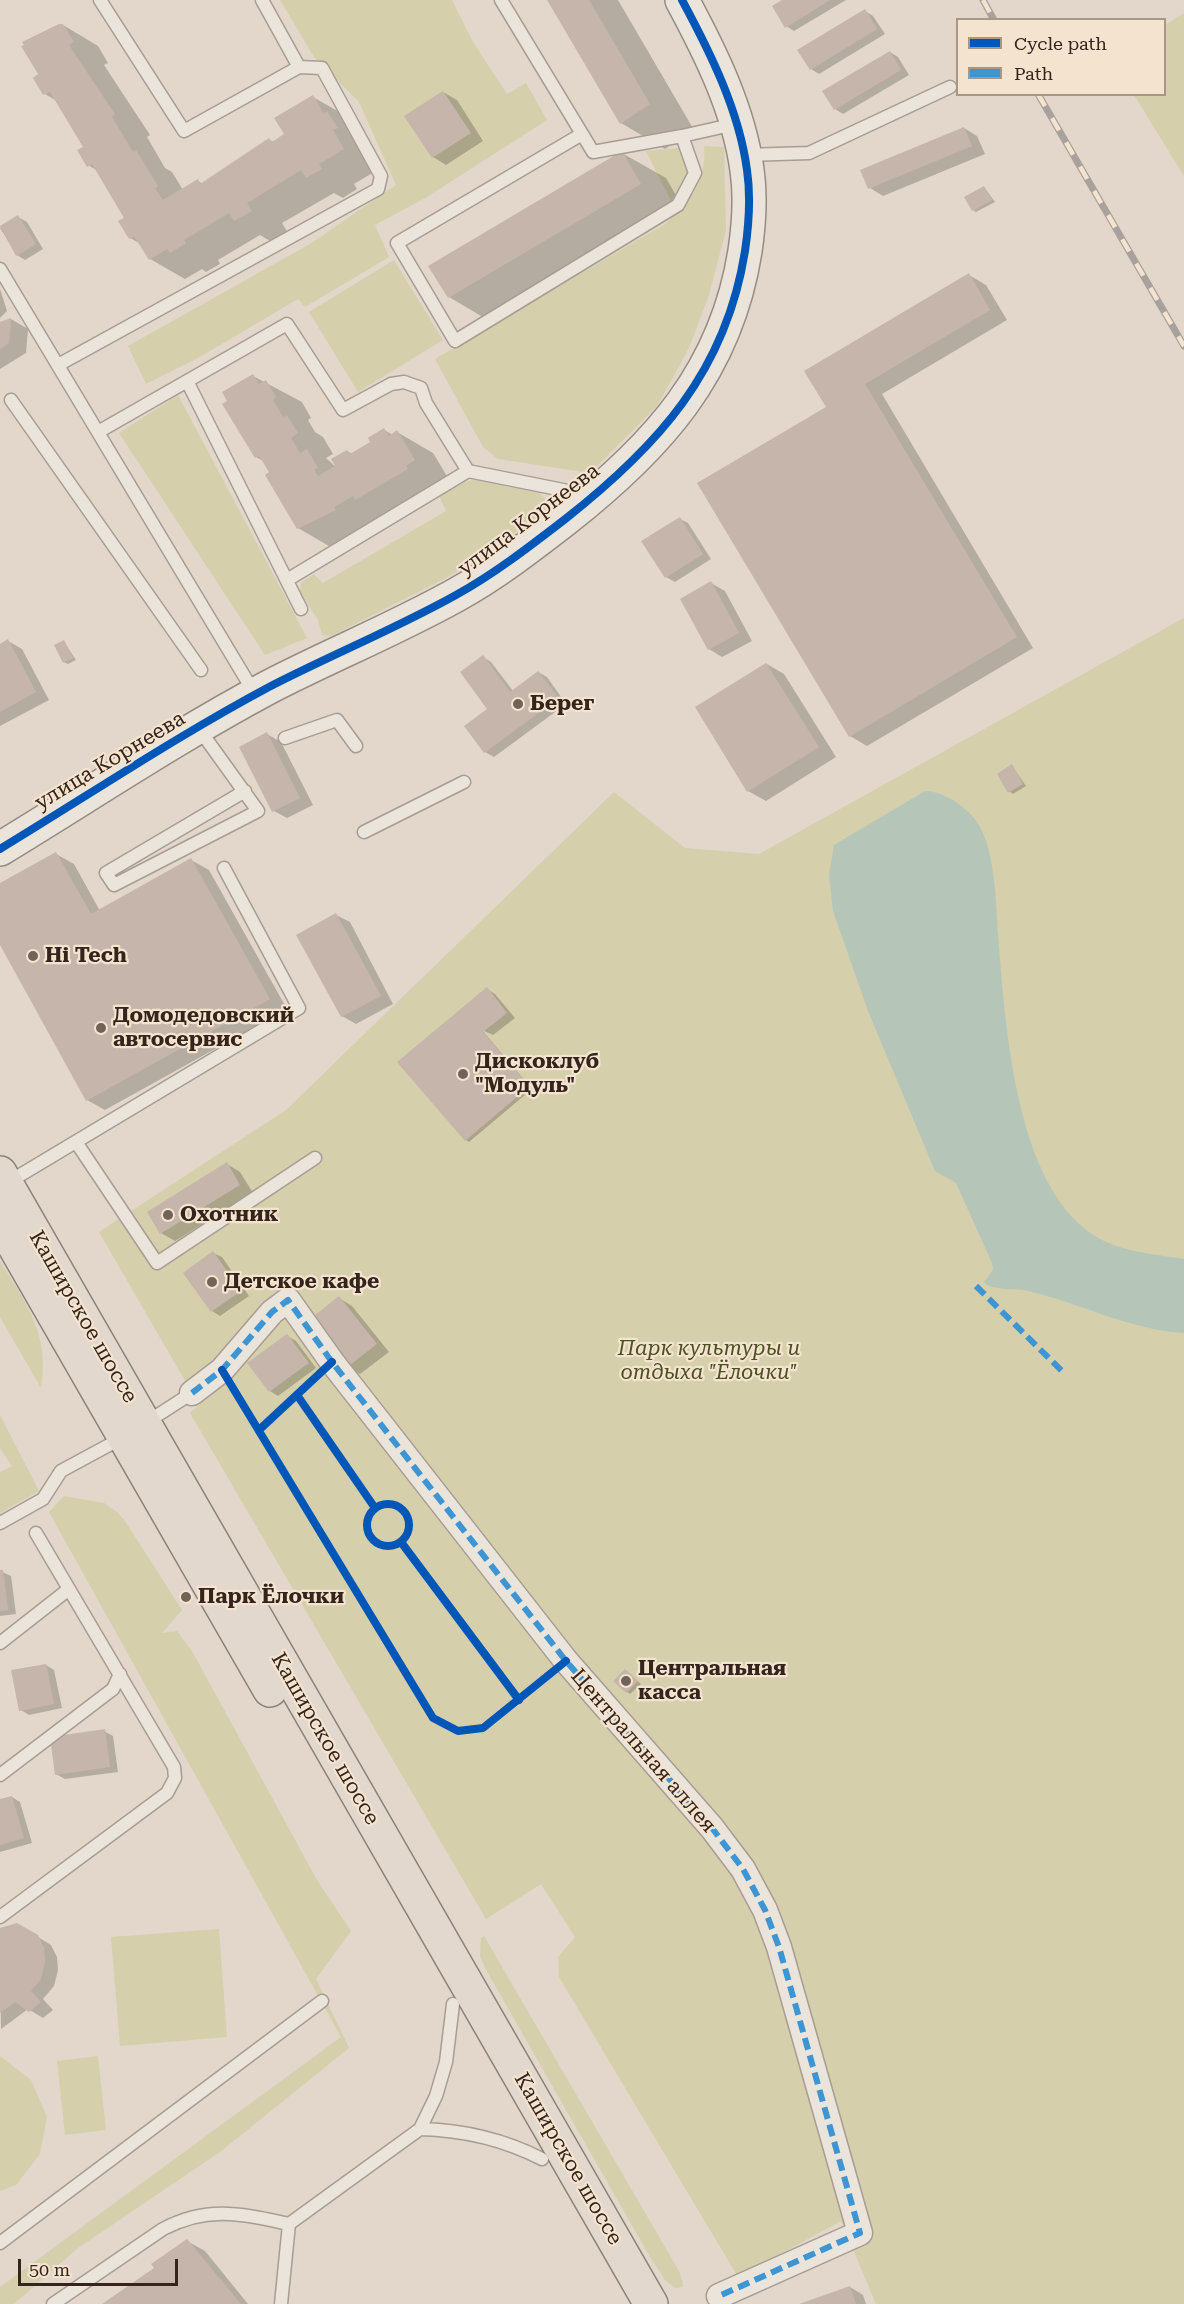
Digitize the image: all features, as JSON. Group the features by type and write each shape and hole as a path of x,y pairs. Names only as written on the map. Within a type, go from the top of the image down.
{"main road":[{"name":"Каширское шоссе","path":"3,1178 134,1431 453,2004 625,2304"},
{"name":"Каширское шоссе","path":"0,1221 134,1431 651,2304"}],"street":[{"name":"улица Корнеева","path":"0,849 255,695 456,595 498,569 586,502 635,460 663,430 698,379 722,335 738,286 749,222 749,193 744,155 736,124 713,62 682,0"},
{"name":"Центральная аллея","path":"192,1393 222,1370 272,1312 288,1300 332,1362 566,1661 712,1828 747,1876 765,1910 779,1947 860,2233 719,2296"}],"lane":[{"path":"58,365 378,189 381,176 322,68 299,67 184,131 100,0"},
{"path":"262,0 299,67"},
{"path":"501,0 593,152 736,124"},
{"path":"744,155 809,153 950,87"},
{"path":"582,134 397,243 455,341 678,205 695,173 682,136"},
{"path":"0,269 255,695"},
{"path":"98,432 287,324 343,410 391,384 404,382 421,388 426,404 468,471"},
{"path":"187,381 301,609"},
{"path":"10,400 201,670"},
{"path":"287,580 468,471 568,490 586,502"},
{"path":"285,738 337,720 356,746"},
{"path":"198,728 245,791 258,811 114,885 106,873 245,791"},
{"path":"364,832 464,782"},
{"path":"3,1178 76,1142 299,1008 224,868"},
{"path":"76,1142 157,1263 315,1158"},
{"path":"0,1523 43,1499 61,1471 134,1431 192,1393"},
{"path":"0,1917 167,1793 175,1778 174,1767 36,1533"},
{"path":"0,1642 69,1589"},
{"path":"0,1774 112,1689 120,1674"},
{"path":"0,2243 322,2001"},
{"path":"53,2304 163,2229 183,2220 227,2212 289,2224 420,2129 436,2096 446,2062 453,2004"},
{"path":"420,2129 452,2130 483,2136 542,2159"},
{"path":"280,2304 289,2224"}],"green space":[{"path":"280,0 452,0 473,42 507,94 526,83 547,120 427,197 375,225 389,257 305,307 298,299 198,358 146,384 128,346 310,244 396,185 359,102 314,57"},
{"path":"1184,13 1184,176 1135,96 1166,96 1166,24"},
{"path":"704,146 724,147 726,230 709,295 689,348 657,406 590,473 498,459 483,447 435,359 665,224 689,199 700,180 703,170"},
{"path":"689,147 688,173 671,201 646,151"},
{"path":"394,260 443,340 358,392 309,312"},
{"path":"178,395 307,638 265,655 119,433"},
{"path":"475,480 539,493 546,500 546,509 538,518 446,578 331,636 322,635 318,620 300,592 301,583 314,574 323,583 446,511 439,496 465,482"},
{"name":"Парк культуры и отдыха \"Ёлочки\"","path":"1184,618 1184,2304 876,2304 841,2221 738,2277 559,1977 558,1957 575,1937 541,1884 486,1919 190,1413 199,1405 99,1232 286,1110 614,792 685,848 759,854"},
{"path":"0,1261 27,1306 39,1336 43,1369 41,1388 0,1317"},
{"path":"0,1415 39,1491 0,1513 0,1472 12,1466 0,1448"},
{"path":"64,1496 104,1503 125,1521 182,1610 162,1633 177,1631 192,1651 317,1880 351,1931 316,1979 349,2048 220,2152 78,2248 14,2304 0,2304 0,2287 341,2037 49,1512"},
{"path":"219,1929 227,2037 120,2046 111,1937"},
{"path":"484,1936 679,2271 682,2287 675,2288 665,2280 650,2257 485,1968 480,1956 481,1938"},
{"path":"0,2056 31,2080 47,2117 40,2154 16,2185 0,2191"},
{"path":"98,2056 106,2130 65,2135 57,2061"}],"shaded area":[{"path":"925,791 940,794 964,808 976,820 985,838 994,879 1010,1053 1018,1097 1030,1139 1045,1177 1066,1210 1102,1240 1125,1249 1184,1259 1184,1333 1124,1322 1048,1296 1023,1290 992,1287 984,1282 993,1270 992,1263 956,1183 935,1171 868,1011 833,911 829,875 834,845"}],"building":[{"path":"547,0 589,0 650,104 620,124"},
{"path":"782,0 830,0 785,28 772,6"},
{"path":"865,9 877,29 810,70 797,50"},
{"path":"63,24 74,42 69,45 115,114 112,117 133,152 136,150 158,186 155,188 163,200 198,179 200,184 269,138 272,142 284,134 274,118 313,95 323,113 327,111 338,128 333,130 344,149 319,164 322,169 306,178 301,170 247,203 252,211 234,221 229,213 184,240 186,243 170,253 167,249 149,260 134,236 129,239 118,221 124,218 92,164 87,167 77,150 83,147 50,92 43,95 33,78 38,74 21,46 24,45 22,42"},
{"path":"890,51 901,70 834,110 822,91"},
{"path":"443,91 471,133 432,158 404,116"},
{"path":"964,127 972,146 868,189 860,170"},
{"path":"622,151 641,184 448,298 428,266"},
{"path":"984,186 992,200 972,211 964,197"},
{"path":"18,215 36,244 16,256 0,226"},
{"path":"969,273 990,310 865,384 1017,637 849,737 697,483 826,407 804,371"},
{"path":"11,318 9,343 0,349 0,322"},
{"path":"253,374 259,384 266,380 276,397 273,400 283,417 287,415 298,433 291,438 300,453 307,449 318,468 314,470 318,476 335,466 331,459 347,450 350,454 370,442 368,438 384,428 389,436 397,430 415,460 406,466 408,469 355,500 353,496 334,507 336,510 297,529 265,475 269,472 259,456 255,458 222,404 227,401 222,392"},
{"path":"680,517 703,554 665,578 641,541"},
{"path":"711,581 739,633 708,650 680,599"},
{"path":"8,639 36,692 0,712 0,644"},
{"path":"64,640 73,658 63,663 54,645"},
{"name":"Берег","path":"483,655 510,692 538,671 559,698 484,753 464,726 487,709 460,672"},
{"path":"766,663 819,747 747,792 695,707"},
{"path":"267,732 300,798 272,812 239,747"},
{"path":"1012,764 1023,784 1008,793 997,774"},
{"path":"56,852 91,914 191,858 270,999 86,1101 0,945 0,883"},
{"path":"336,913 381,996 341,1017 296,935"},
{"name":"Дискоклуб \"Модуль\"","path":"487,987 507,1013 483,1032 530,1086 465,1141 397,1062"},
{"path":"227,1162 240,1185 160,1234 147,1212"},
{"name":"Детское кафе","path":"213,1251 241,1291 211,1312 183,1273"},
{"path":"339,1296 377,1344 346,1368 309,1320"},
{"path":"287,1334 309,1363 269,1392 247,1363"},
{"path":"0,1570 3,1570 8,1610 0,1611"},
{"path":"46,1664 54,1704 19,1711 11,1670"},
{"name":"Центральная касса","path":"625,1669 638,1681 626,1693 613,1681"},
{"path":"105,1729 110,1767 55,1775 50,1737"},
{"path":"12,1796 24,1838 0,1845 0,1799"},
{"path":"17,1923 38,1935 44,1948 45,1962 41,1979 31,1991 41,2002 29,2012 15,2002 0,2013 0,1928"},
{"path":"187,2239 241,2304 102,2304 154,2268 151,2264"},
{"path":"850,2286 856,2304 799,2304"}],"railway":[{"path":"983,0 993,18"},
{"path":"1039,96 1184,346"}],"marked path":[{"path":"976,1286 1065,1374"},
{"path":"192,1393 222,1370 272,1312 288,1300 332,1362 566,1661 712,1828 743,1869 765,1910 779,1947 860,2233 719,2296"}],"cycle path":[{"path":"0,849 235,706 292,675 433,607 484,578 538,540 598,492 657,435 682,404 704,370 722,334 736,294 745,251 749,200 743,148 730,104 713,61 682,0"},
{"path":"259,1430 332,1362"},
{"path":"222,1370 433,1718 458,1731 483,1728 566,1661"},
{"path":"297,1395 375,1508"},
{"path":"388,1504 396,1505 403,1510 408,1517 409,1525 408,1533 403,1540 396,1545 388,1546 380,1545 373,1540 368,1533 367,1525 368,1517 373,1510 380,1505 388,1504"},
{"path":"401,1542 519,1700"}],"place":[{"name":"Берег","path":"518,704"},
{"name":"Hi Tech","path":"33,956"},
{"name":"Домодедовский автосервис","path":"101,1028"},
{"name":"Дискоклуб \"Модуль\"","path":"463,1074"},
{"name":"Охотник","path":"168,1215"},
{"name":"Детское кафе","path":"212,1282"},
{"name":"Парк Ёлочки","path":"186,1597"},
{"name":"Центральная касса","path":"626,1681"}]}
